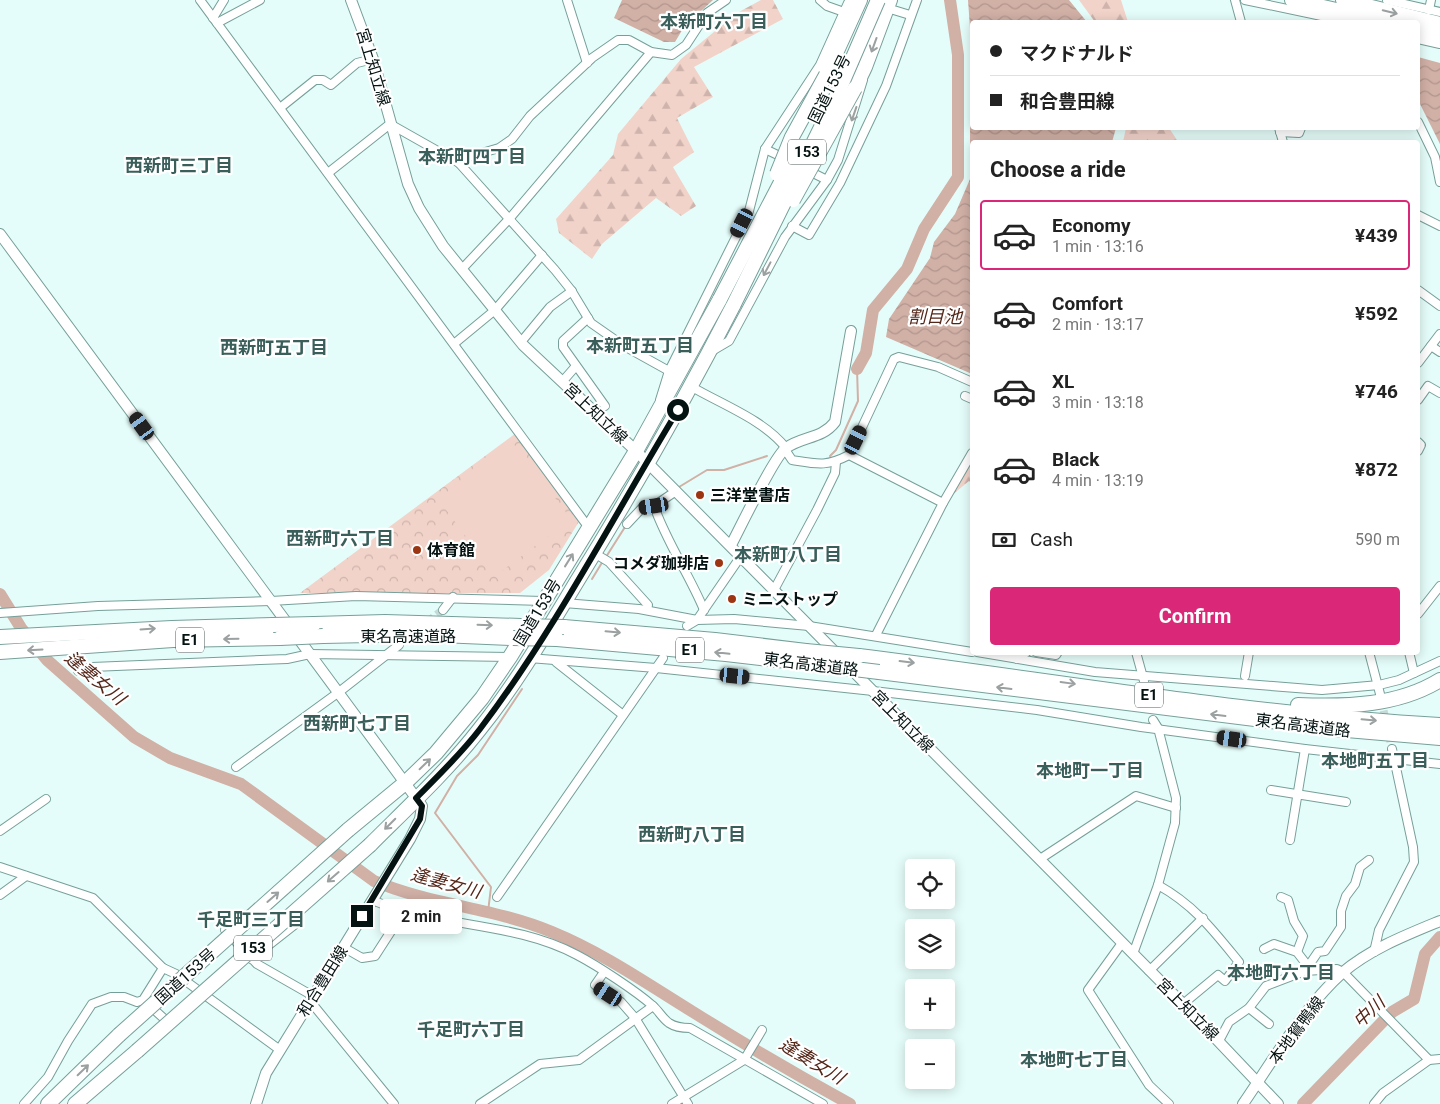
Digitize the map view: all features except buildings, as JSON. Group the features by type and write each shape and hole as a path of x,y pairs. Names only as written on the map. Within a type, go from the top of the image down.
{"highway":[{"name":"153","path":"720,299 725,279 764,205 792,137 826,75 860,0"},
{"name":"国道153号","path":"48,1104 120,1035 348,830 405,783 461,726 510,657 636,451 720,299 842,63 869,0"},
{"path":"1292,0 1380,20"},
{"path":"1342,0 1440,24"},
{"name":"153","path":"734,304 742,296 866,67 885,3"},
{"name":"国道153号","path":"75,1104 370,845 479,730 529,658 564,602 692,387 836,96 885,3"},
{"path":"1420,29 1440,34"},
{"name":"東名高速道路","path":"0,652 100,639 273,625 386,622 517,632"},
{"name":"東名高速道路","path":"0,637 173,640 517,632 715,640 859,656 1332,717 1440,725"},
{"name":"東名高速道路","path":"561,633 1335,730 1440,738"},
{"path":"1088,686 1276,704 1340,707 1387,701 1431,686 1440,680"},
{"path":"1424,737 1440,742"}],"main road":[{"name":"宮上知立線","path":"351,0 373,60 408,184 419,208 443,246 521,342 636,451 731,545 1149,971 1184,1004 1278,1104"},
{"path":"0,234 339,692 391,767 416,798"},
{"path":"731,545 785,448 807,438 818,436 829,430 835,422 851,331"},
{"name":"和合豊田線","path":"256,1104 263,1080 280,1050 390,871 422,813 422,806 416,798"},
{"name":"本地鴛鴨線","path":"1243,1104 1306,1014 1343,972 1400,937 1440,921"}],"street":[{"path":"200,0 590,528"},
{"path":"215,20 224,0"},
{"path":"215,20 260,0"},
{"path":"567,0 587,64"},
{"path":"459,163 468,157 498,148 512,139 530,116 587,64 618,40 629,40 651,52 672,55 686,44 707,13 726,0"},
{"path":"820,0 827,6 844,12"},
{"path":"657,412 663,386 669,371 749,211 766,149 820,65 848,3 860,0"},
{"path":"792,226 809,235 840,183 886,86 917,0"},
{"path":"1235,0 1240,20"},
{"path":"1245,0 1340,20"},
{"path":"1387,0 1440,12"},
{"path":"1429,10 1431,0"},
{"path":"885,3 910,15"},
{"path":"1420,39 1440,44"},
{"path":"462,269 510,218 651,52"},
{"path":"280,108 316,80 323,80 331,85 357,64 373,60"},
{"path":"710,352 728,342 792,226 827,180 838,160 861,92 866,67"},
{"path":"328,173 390,124 459,163 510,218 572,291 590,323 612,339 669,371"},
{"path":"1420,126 1436,156 1440,182"},
{"path":"1280,130 1297,133 1300,130"},
{"path":"766,149 827,180"},
{"path":"1420,217 1440,226"},
{"path":"455,343 495,310 542,255"},
{"path":"521,342 550,307 572,291"},
{"path":"1420,291 1440,306"},
{"path":"588,318 563,341 563,347 605,406"},
{"path":"1420,360 1440,334"},
{"path":"1431,346 1440,352"},
{"path":"692,387 778,437 792,460 818,464 836,462 849,455 894,359 899,357 938,367 970,381"},
{"path":"562,382 576,366"},
{"path":"1420,391 1430,386 1440,393"},
{"path":"849,455 943,503"},
{"path":"876,635 943,503 970,456"},
{"path":"774,590 835,473 836,462"},
{"path":"627,524 642,508 654,506 676,491"},
{"path":"654,506 672,550 692,581 704,610"},
{"path":"594,553 616,570 648,605 647,610"},
{"path":"687,626 697,620 741,556"},
{"path":"1420,611 1440,586"},
{"path":"0,613 98,606 271,601 356,596 453,597 544,601"},
{"path":"443,610 453,597"},
{"path":"564,602 647,610 697,620 734,619 809,626 876,635 970,652"},
{"path":"236,767 339,692 398,645"},
{"path":"78,671 92,667 287,659 310,654 385,657 510,657"},
{"path":"992,655 1144,678 1328,690 1379,686 1440,661"},
{"path":"1017,660 1023,655"},
{"path":"1137,655 1144,678"},
{"path":"1246,676 1248,655"},
{"path":"1370,655 1380,694"},
{"path":"1410,655 1414,673"},
{"path":"529,658 656,668 1037,710 1305,750 1440,764"},
{"path":"496,897 664,658"},
{"path":"556,661 623,716"},
{"path":"1133,954 1158,885 1172,839 1176,808 1158,728 1153,720"},
{"path":"1374,952 1379,930 1414,862 1413,848 1392,749"},
{"path":"1290,840 1305,750"},
{"path":"1271,790 1346,802"},
{"path":"1040,860 1136,796 1176,808"},
{"path":"0,832 46,799"},
{"path":"1306,968 1318,952 1325,951 1341,927 1341,911 1346,896 1355,884 1360,867 1369,860"},
{"path":"0,867 93,898 163,968 176,974 280,1050"},
{"path":"0,895 26,876"},
{"path":"1158,885 1180,898 1203,918 1239,962 1239,965 1225,981 1218,975 1184,1004"},
{"path":"1281,897 1288,900 1294,921 1303,936 1297,952"},
{"path":"373,898 404,911 534,937 572,952 653,1006 670,1023 679,1028 690,1028 823,1104"},
{"path":"343,947 362,958 375,956 404,911"},
{"path":"1149,971 1203,918"},
{"path":"91,1098 252,958 298,922"},
{"path":"225,930 257,964 311,999 394,1104"},
{"path":"1122,943 1088,990 1149,1085 1169,1104"},
{"path":"1264,949 1274,944 1297,952 1306,968"},
{"path":"24,1104 48,1077 92,1004 111,997 124,997 137,1002 143,1000 163,968"},
{"path":"1219,1041 1229,1022 1249,1008 1266,986 1306,968 1337,969 1343,972 1429,1060"},
{"path":"604,972 595,985 621,1002 635,1018 688,1104"},
{"path":"143,1000 174,1027"},
{"path":"480,1104 540,1064 579,1060 653,1006"},
{"path":"1249,1008 1269,1024"},
{"path":"672,1104 744,1059 760,1033"},
{"path":"1374,1104 1383,1094 1429,1060 1440,1059"}],"green space":[{"path":"761,0 773,0 783,19 694,67 713,97 677,118 694,152 673,167 696,206 681,216 656,198 602,244 592,259 559,233 556,219 613,155 618,134 681,59 737,13"},
{"path":"1079,0 1121,0 1127,20 1094,20"},
{"path":"1126,130 1170,130 1177,140 1123,140"},
{"path":"516,433 580,520 549,570 520,593 300,593"},
{"path":"515,445 571,519 495,576 439,500"},
{"path":"970,463 970,482 951,496"}],"water":[{"path":"622,0 713,0 684,27 675,42 664,42 614,18"},
{"path":"968,0 1069,0 1085,20 970,20 970,28"},
{"path":"1420,58 1440,63 1440,144 1420,104"},
{"name":"割目池","path":"970,130 1115,130 1113,140 970,140"},
{"name":"割目池","path":"970,179 970,373 886,337 889,319 930,258 934,242 955,214"}],"waterway":[{"name":"割目池","path":"857,369 866,353 873,310 907,269 924,229 958,177 958,55 950,0"},
{"path":"830,456 836,450 858,401 857,369"},
{"path":"679,487 707,470 724,470 767,456"},
{"path":"606,557 625,527"},
{"path":"592,579 603,561"},
{"name":"逢妻女川","path":"0,594 21,628 47,660 134,737 170,758 241,784 374,881 418,896 508,917 552,932 589,949 751,1048 850,1104"},
{"path":"488,912 491,887 435,813 457,776 478,755 522,689"},
{"name":"中川","path":"1303,1104 1392,1012 1414,999 1425,954 1440,937"}],"tunnel":[{"path":"427,622 443,610"},
{"path":"1381,699 1392,749"}],"place":[{"name":"三洋堂書店","path":"700,495"},
{"name":"体育館","path":"417,550"},
{"name":"コメダ珈琲店","path":"719,563"},
{"name":"ミニストップ","path":"732,599"}],"district":[{"name":"本新町六丁目","path":"714,22"},
{"name":"本新町四丁目","path":"472,157"},
{"name":"西新町三丁目","path":"179,166"},
{"name":"本新町五丁目","path":"640,346"},
{"name":"西新町五丁目","path":"274,348"},
{"name":"西新町六丁目","path":"340,539"},
{"name":"本新町八丁目","path":"788,555"},
{"name":"西新町七丁目","path":"357,724"},
{"name":"本地町五丁目","path":"1375,761"},
{"name":"本地町一丁目","path":"1090,771"},
{"name":"西新町八丁目","path":"692,835"},
{"name":"千足町三丁目","path":"251,920"},
{"name":"本地町六丁目","path":"1281,973"},
{"name":"千足町六丁目","path":"471,1030"},
{"name":"本地町七丁目","path":"1074,1060"}],"route":[{"path":"362,916 410,839 420,819 422,806 416,798 449,765 479,730 511,686 616,518 646,462 678,410"}]}
